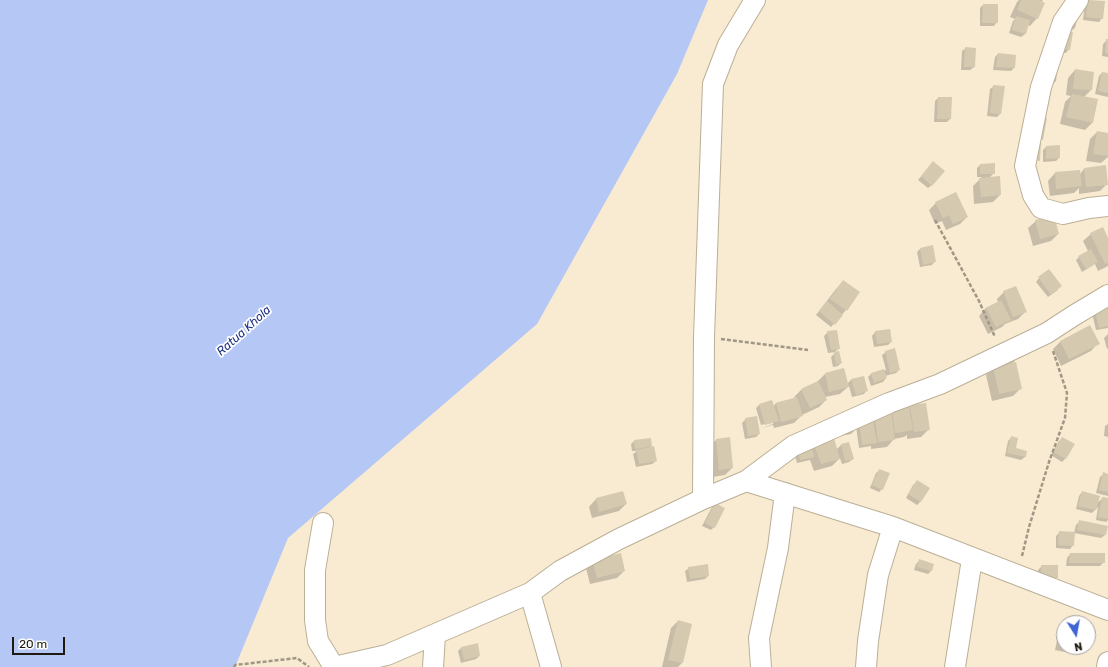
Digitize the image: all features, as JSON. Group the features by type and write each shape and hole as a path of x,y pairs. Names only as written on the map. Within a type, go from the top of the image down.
{"street":[{"path":"704,499 704,337 713,84 728,45 755,0"},
{"path":"1078,0 1064,22 1041,87 1025,166 1033,195 1041,208 1063,214 1089,208 1108,206"},
{"path":"323,523 315,570 314,620 318,641 334,667 385,661 434,635 530,593 560,571 619,538 746,481 793,446 890,403 940,384 1047,333 1108,295"},
{"path":"746,481 893,527 972,559 1108,610"},
{"path":"761,667 759,638 778,548 785,493"},
{"path":"866,667 868,641 878,575 893,527"},
{"path":"955,667 972,559"},
{"path":"530,593 551,667"},
{"path":"433,667 434,635"},
{"path":"1107,667 1108,662"}],"path":[{"path":"935,220 979,301 1003,354"},
{"path":"1017,576 1029,528 1049,462 1065,418 1067,393 1047,333"},
{"path":"704,337 808,350"},
{"path":"234,667 236,665 297,658 309,667"}],"water":[{"name":"Ratua Khola","path":"0,0 708,0 677,74 537,324 288,538 235,667 0,667"}],"building":[{"path":"1021,0 1039,0 1045,3 1038,19 1017,10"},
{"path":"1088,0 1105,1 1103,19 1086,17"},
{"path":"983,4 998,4 998,23 982,23"},
{"path":"1016,16 1030,20 1026,34 1012,30"},
{"path":"1062,30 1073,32 1070,50 1059,48"},
{"path":"1106,39 1108,39 1108,54 1105,53"},
{"path":"965,47 976,48 975,67 964,67"},
{"path":"998,53 1016,55 1015,68 996,67"},
{"path":"1075,69 1094,72 1092,90 1073,89"},
{"path":"1102,72 1108,73 1108,93 1098,91"},
{"path":"993,85 1005,86 1001,114 990,113"},
{"path":"1072,94 1098,99 1093,123 1066,117"},
{"path":"938,97 952,97 951,119 937,119"},
{"path":"1036,116 1047,118 1043,140 1032,138"},
{"path":"1097,131 1108,133 1108,156 1093,154"},
{"path":"1034,141 1041,142 1040,161 1032,160"},
{"path":"1060,145 1060,158 1046,159 1046,146"},
{"path":"933,161 945,171 932,186 921,176"},
{"path":"995,163 995,174 980,174 980,164"},
{"path":"1106,165 1108,185 1086,187 1084,168"},
{"path":"1080,170 1082,186 1056,189 1055,172"},
{"path":"1000,176 1001,195 981,197 979,178"},
{"path":"956,192 968,217 953,224 949,215 943,218 935,202"},
{"path":"1054,215 1059,234 1040,239 1035,220"},
{"path":"1103,227 1108,238 1108,263 1105,264 1090,233"},
{"path":"933,245 936,262 923,265 920,248"},
{"path":"1091,249 1098,262 1086,269 1078,256"},
{"path":"1049,269 1062,286 1051,295 1038,277"},
{"path":"843,280 860,292 847,311 830,299"},
{"path":"1016,286 1027,312 1013,317 1003,291"},
{"path":"1001,300 1011,320 996,327 986,308"},
{"path":"827,301 843,315 835,325 819,311"},
{"path":"1108,306 1108,326 1099,328 1095,309"},
{"path":"1090,325 1100,344 1069,359 1060,341"},
{"path":"890,329 892,342 877,344 875,331"},
{"path":"837,330 840,349 831,350 827,331"},
{"path":"895,348 900,370 890,373 885,351"},
{"path":"839,351 842,363 836,365 834,352"},
{"path":"1016,362 1022,389 999,394 993,367"},
{"path":"844,368 849,387 829,392 825,373"},
{"path":"884,369 887,378 874,383 871,373"},
{"path":"864,376 868,391 856,395 851,379"},
{"path":"818,381 827,400 810,408 801,389"},
{"path":"797,397 803,416 781,422 776,403"},
{"path":"772,400 779,421 765,425 759,404"},
{"path":"926,403 930,430 914,432 910,405"},
{"path":"909,406 913,430 895,433 892,408"},
{"path":"891,410 895,440 878,442 874,412"},
{"path":"757,416 760,434 748,436 745,418"},
{"path":"873,420 877,443 862,445 859,422"},
{"path":"1011,436 1018,438 1016,448 1027,451 1026,457 1007,453"},
{"path":"730,437 733,468 719,470 716,439"},
{"path":"1062,437 1075,444 1066,459 1053,452"},
{"path":"651,438 652,446 635,449 634,440"},
{"path":"834,438 840,459 821,464 814,444"},
{"path":"849,442 854,459 845,461 841,444"},
{"path":"811,444 814,457 800,460 797,448"},
{"path":"654,446 657,461 639,464 636,450"},
{"path":"879,469 890,473 883,490 872,485"},
{"path":"1103,472 1108,474 1108,492 1099,490"},
{"path":"917,480 930,488 921,502 908,494"},
{"path":"623,491 627,504 599,512 596,498"},
{"path":"1082,491 1100,496 1096,510 1078,506"},
{"path":"1102,497 1108,498 1108,519 1098,517"},
{"path":"715,503 725,508 715,528 705,523"},
{"path":"1079,520 1108,526 1106,535 1077,530"},
{"path":"1059,531 1075,532 1074,546 1058,545"},
{"path":"621,553 625,571 597,578 592,560"},
{"path":"1070,553 1105,553 1105,563 1069,563"},
{"path":"919,559 934,564 932,571 917,567"},
{"path":"708,564 709,576 690,579 688,567"},
{"path":"1041,565 1058,565 1058,578 1041,578"},
{"path":"678,620 692,624 683,663 668,660"},
{"path":"478,643 480,656 464,660 461,647"}]}
